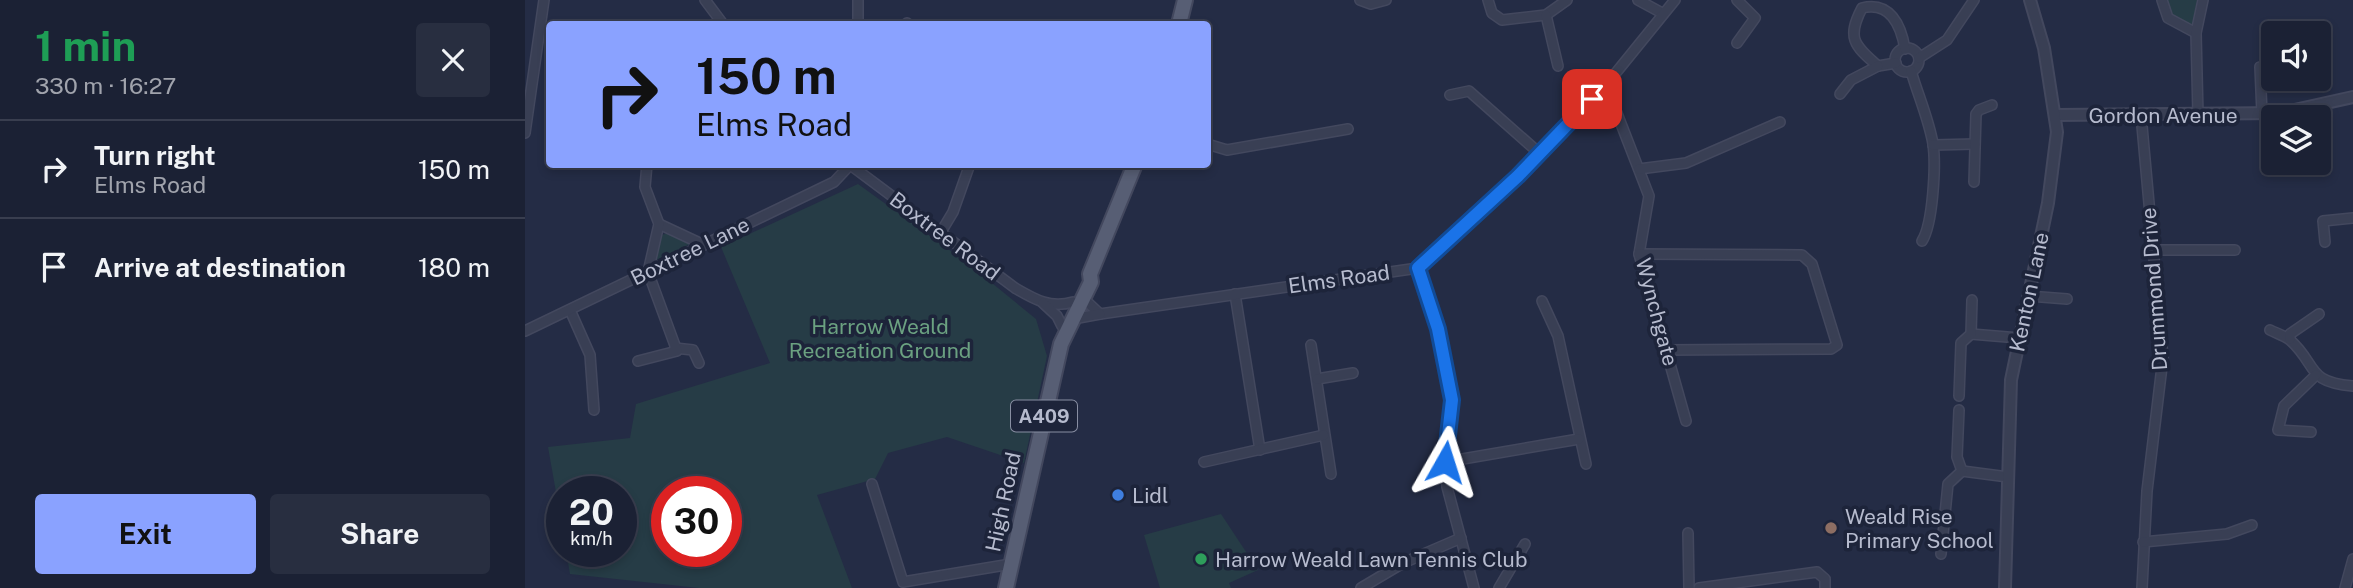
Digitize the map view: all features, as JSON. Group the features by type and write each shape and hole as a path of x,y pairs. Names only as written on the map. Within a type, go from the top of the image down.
{"main road":[{"path":"1180,21 1185,0"},
{"name":"High Road","path":"1006,588 1061,344 1084,279 1090,274 1133,168"}],"street":[{"path":"525,133 544,0"},
{"path":"705,0 721,21"},
{"path":"858,0 858,21"},
{"path":"1360,0 1371,4 1386,0"},
{"path":"1488,0 1492,13 1502,20 1546,15 1567,0"},
{"path":"1639,0 1662,13"},
{"name":"Elms Road","path":"1068,323 1100,314 1418,268 1518,176 1538,152 1606,85 1675,0"},
{"path":"1737,0 1755,18 1737,43"},
{"path":"1911,71 1917,66 1919,58 1947,40 1974,0"},
{"name":"Kenton Lane","path":"2005,588 2011,380 2051,181 2056,115 2044,48 2030,0"},
{"path":"2162,0 2168,18 2196,33"},
{"path":"2198,115 2196,33 2203,0"},
{"path":"1878,66 1863,54 1853,39 1853,26 1863,8 1875,2 1886,9 1898,22 1905,48"},
{"path":"1546,15 1558,66"},
{"path":"1905,48 1915,52 1919,58"},
{"path":"1905,48 1898,52 1896,63 1900,69 1911,71"},
{"path":"1840,94 1850,80 1878,66 1896,63"},
{"path":"2261,67 2261,90"},
{"path":"1911,71 1933,145 1931,202 1927,233 1922,241"},
{"name":"Wynchgate","path":"1606,85 1649,196 1639,254 1686,421"},
{"path":"1450,95 1469,91 1538,152"},
{"name":"Gordon Avenue","path":"2317,105 2353,97"},
{"path":"1974,181 1976,114 1991,105"},
{"name":"Gordon Avenue","path":"2056,115 2261,114"},
{"name":"Drummond Drive","path":"2141,115 2163,358 2143,542 2142,588"},
{"path":"1639,169 1686,163 1780,122"},
{"path":"1211,145 1227,150 1348,129"},
{"path":"1933,145 1975,144"},
{"path":"638,361 677,351 647,272 659,224 645,187 647,168"},
{"name":"Boxtree Lane","path":"525,331 834,182 847,168"},
{"name":"Boxtree Road","path":"854,168 1015,288 1044,303 1068,323"},
{"path":"941,232 953,212 969,168"},
{"path":"2325,242 2323,221 2353,218"},
{"path":"659,224 704,246"},
{"path":"2153,250 2235,250"},
{"path":"1639,254 1802,255 1812,264 1837,345 1831,349 1666,350"},
{"path":"1418,268 1438,329 1452,400 1445,462 1447,487 1474,588"},
{"path":"1235,294 1260,450"},
{"path":"2029,296 2067,299"},
{"path":"1078,300 1100,314"},
{"name":"Boxtree Road","path":"1044,303 1062,306 1078,300"},
{"path":"1959,396 1961,343 1971,334 1972,300"},
{"path":"1542,301 1558,336 1586,464"},
{"path":"570,310 590,355 594,410"},
{"path":"2290,339 2290,334 2319,314"},
{"path":"2270,330 2290,339 2316,376 2332,384 2353,386"},
{"path":"1971,334 2019,338"},
{"path":"1311,345 1331,474"},
{"path":"675,348 693,350 699,363"},
{"path":"1317,379 1353,373"},
{"path":"2311,432 2278,430 2284,406 2316,376"},
{"path":"1959,410 1958,457 1962,471"},
{"path":"1204,462 1324,435"},
{"path":"1445,462 1579,439"},
{"path":"1962,471 2008,477"},
{"path":"1941,554 1948,484 1962,471"},
{"path":"872,484 903,582 1011,564"},
{"path":"2143,542 2227,534 2252,525"},
{"path":"1688,533 1689,588"},
{"path":"1361,588 1403,563 1461,538"},
{"path":"1499,588 1525,544"},
{"path":"2345,588 2353,559"},
{"path":"1699,588 1817,572 1825,579 1825,588"}],"green space":[{"path":"2165,0 2197,0 2193,25 2170,16"},
{"name":"Harrow Weald Recreation Ground","path":"858,184 966,262 1036,319 1047,356 1024,463 947,437 888,453 875,479 817,495 852,588 699,588 570,574 569,567 637,567 637,476 553,476 548,447 630,438 636,404 770,363 721,247"},
{"path":"668,233 690,244 656,260 662,235"},
{"name":"Harrow Weald Lawn Tennis Club","path":"1221,514 1258,570 1229,583 1231,588 1160,588 1144,535"}],"place":[{"name":"Lidl","path":"1118,495"},
{"name":"Weald Rise Primary School","path":"1831,528"},
{"name":"Harrow Weald Lawn Tennis Club","path":"1201,559"}],"route":[{"path":"1445,462 1452,400 1438,329 1418,268 1518,176 1538,152 1592,99"}]}
